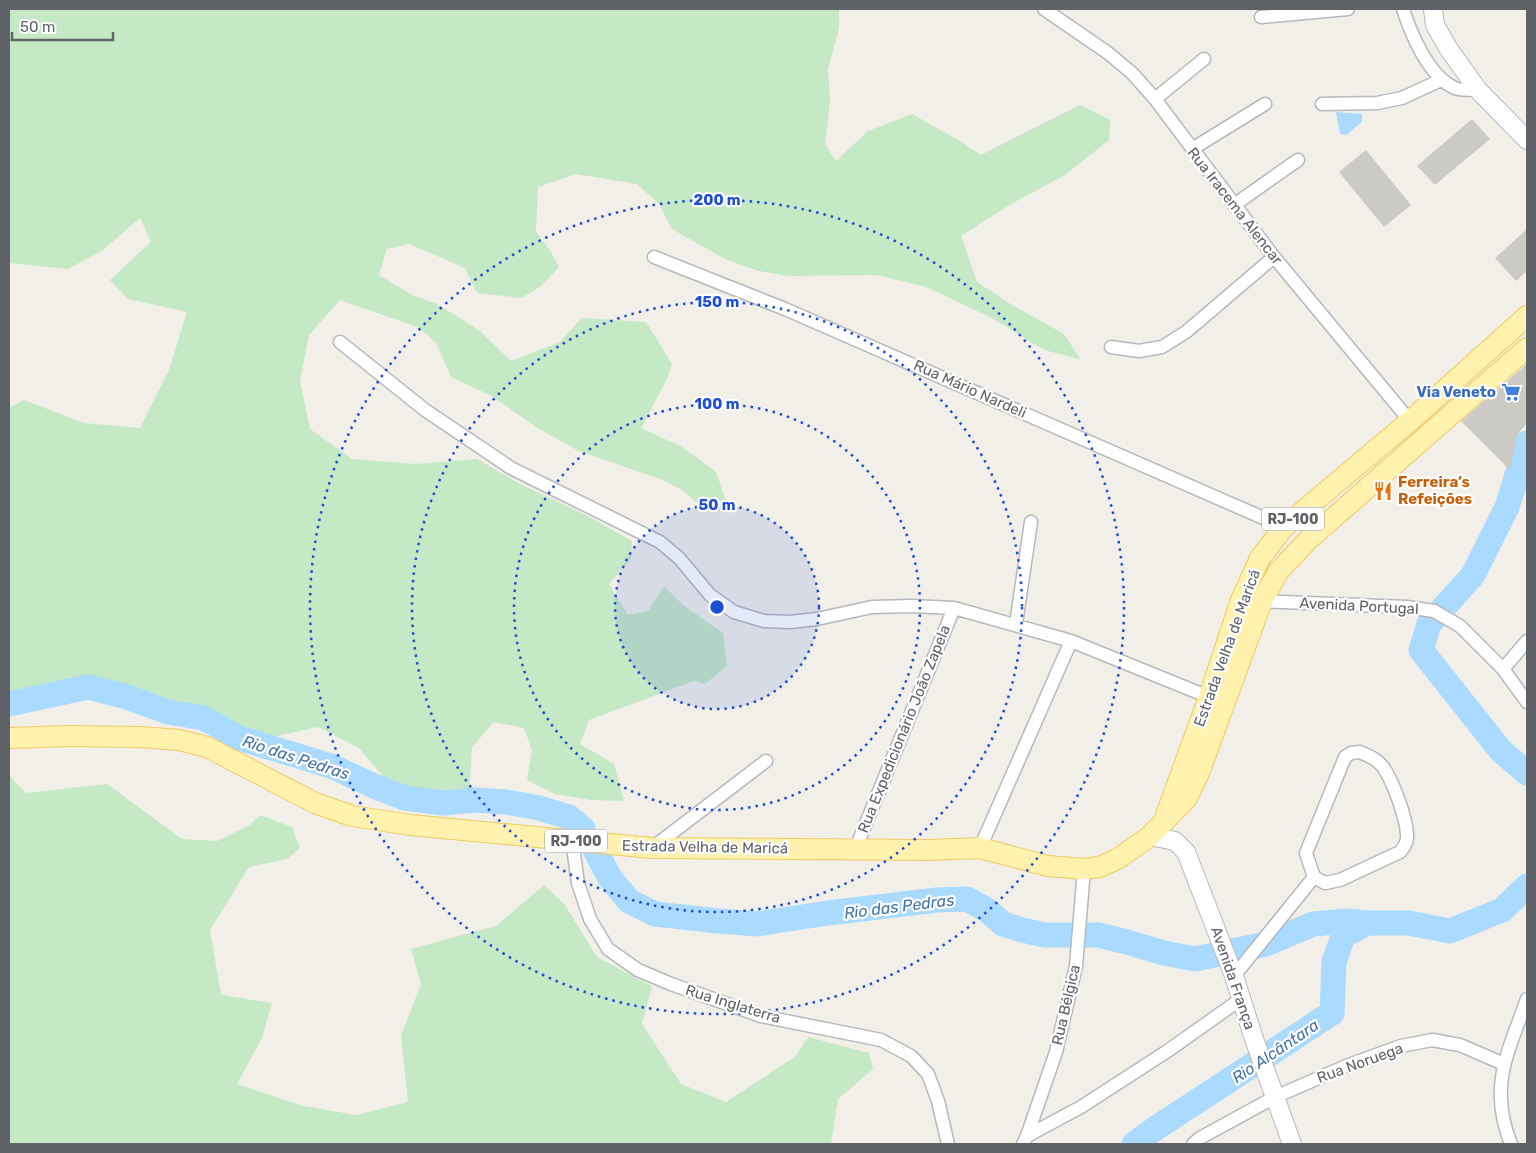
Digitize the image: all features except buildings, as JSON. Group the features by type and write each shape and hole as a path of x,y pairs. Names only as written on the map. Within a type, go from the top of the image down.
{"main road":[{"name":"Estrada Velha de Maricá","path":"1156,830 1209,697 1241,600 1260,558 1284,527 1410,421 1527,316"},
{"name":"Estrada Velha de Maricá","path":"9,738 68,736 179,740 207,747 315,803 352,816 478,832 652,848 930,850 980,848 1048,866 1084,869 1100,867 1119,858 1156,830 1187,798 1193,787 1262,601 1278,572 1307,541 1527,348"}],"street":[{"name":"Rua Iracema Alencar","path":"1044,9 1108,53 1132,73 1155,100 1274,257 1410,421"},
{"path":"1261,17 1348,9"},
{"path":"1403,9 1410,32 1418,48 1441,80 1456,89 1478,90"},
{"path":"1433,9 1436,25 1448,48 1478,90 1527,140"},
{"path":"1155,100 1204,59"},
{"path":"1322,104 1377,103 1402,98 1441,80"},
{"path":"1192,149 1265,104"},
{"path":"1234,205 1298,160"},
{"name":"Rua Mário Nardeli","path":"654,257 786,309 1284,527"},
{"path":"1111,347 1139,351 1162,347 1186,332 1274,257"},
{"path":"340,342 425,410 511,468 660,542 679,558 710,595 734,612 764,621 790,622 818,619 872,607 954,608 1071,641 1209,697"},
{"path":"1016,624 1031,522"},
{"name":"Avenida Portugal","path":"1241,600 1407,607 1434,611 1460,626 1503,669 1527,702"},
{"name":"Rua Expedicionário João Zapela","path":"855,850 954,608"},
{"path":"980,848 1071,641"},
{"path":"1503,669 1526,647"},
{"path":"1360,752 1372,757 1382,766 1398,800 1408,836 1406,844 1400,852 1340,880 1325,883 1314,877 1306,853 1345,757 1351,753 1360,752"},
{"path":"652,848 766,761"},
{"name":"Avenida França","path":"1156,830 1175,840 1186,852 1234,976 1240,999 1292,1144"},
{"name":"Rua Inglaterra","path":"572,840 578,883 590,919 608,949 638,970 743,1010 762,1016 882,1040 911,1056 928,1074 938,1101 948,1144"},
{"name":"Rua Bélgica","path":"1025,1140 1056,1052 1076,966 1084,869"},
{"path":"1234,976 1314,877"},
{"name":"Rua Bélgica","path":"1025,1140 1081,1107 1166,1052 1240,999"},
{"path":"1511,1144 1505,1127 1500,1088 1504,1064 1527,999"},
{"name":"Rua Noruega","path":"1193,1144 1200,1138 1275,1096 1346,1066 1401,1046 1432,1040 1460,1045 1504,1064"}],"green space":[{"path":"9,9 839,9 839,28 828,69 830,101 825,144 836,161 868,131 912,114 981,155 1080,105 1110,120 1109,140 1065,175 1011,204 961,236 977,282 1012,305 1064,334 1080,359 1044,350 990,317 926,287 877,275 789,276 759,271 727,260 672,229 659,204 637,184 576,174 538,187 536,232 551,252 559,267 540,287 521,298 477,293 465,268 409,244 387,249 379,275 412,295 437,304 480,331 511,361 560,342 582,318 646,322 672,364 668,377 641,428 682,447 716,472 730,512 704,509 684,491 660,479 579,451 539,429 492,396 451,377 436,343 420,328 340,300 309,335 300,381 310,429 352,459 416,464 477,459 522,485 586,515 632,541 631,559 609,584 628,615 648,611 664,586 683,605 723,633 727,666 705,684 694,681 589,720 580,744 614,764 624,801 591,800 555,794 527,780 532,750 524,728 494,722 472,747 469,793 428,794 386,780 359,748 318,727 269,738 175,701 109,682 9,704 9,408 24,400 84,423 140,428 169,370 187,312 128,299 110,280 151,242 140,218 103,250 68,269 9,263"},
{"path":"9,772 12,779 26,793 107,784 182,839 217,841 250,825 260,815 292,827 300,848 287,859 249,867 210,930 221,995 272,1003 262,1038 237,1084 303,1106 356,1115 408,1102 401,1036 421,984 411,949 496,926 544,885 565,905 597,957 652,986 642,1024 681,1084 726,1102 796,1056 808,1037 869,1053 873,1069 838,1099 831,1144 9,1144"}],"water":[{"path":"1336,112 1362,114 1362,122 1346,135 1340,134"}],"waterway":[{"name":"Rio Alcântara","path":"1527,443 1507,507 1473,575 1429,624 1421,650 1501,751 1527,773"},
{"name":"Rio das Pedras","path":"9,704 88,687 124,696 168,712 204,718 239,738 331,766 405,798 443,803 474,800 506,802 539,808 569,817 583,829"},
{"name":"Rio das Pedras","path":"595,850 610,878 629,901 655,914 719,921 757,924 828,913 937,900 967,899 987,910 1003,924 1022,930 1045,935 1098,935 1164,953 1195,959 1266,944 1313,924 1347,921 1367,923"},
{"name":"Rio Alcântara","path":"1134,1144 1332,1013 1334,962 1343,936 1367,923 1408,923 1450,931 1502,910 1527,886"}],"place":[{"name":"Via Veneto","path":"1511,392"},
{"name":"Ferreira’s Refeições","path":"1383,491"}]}
